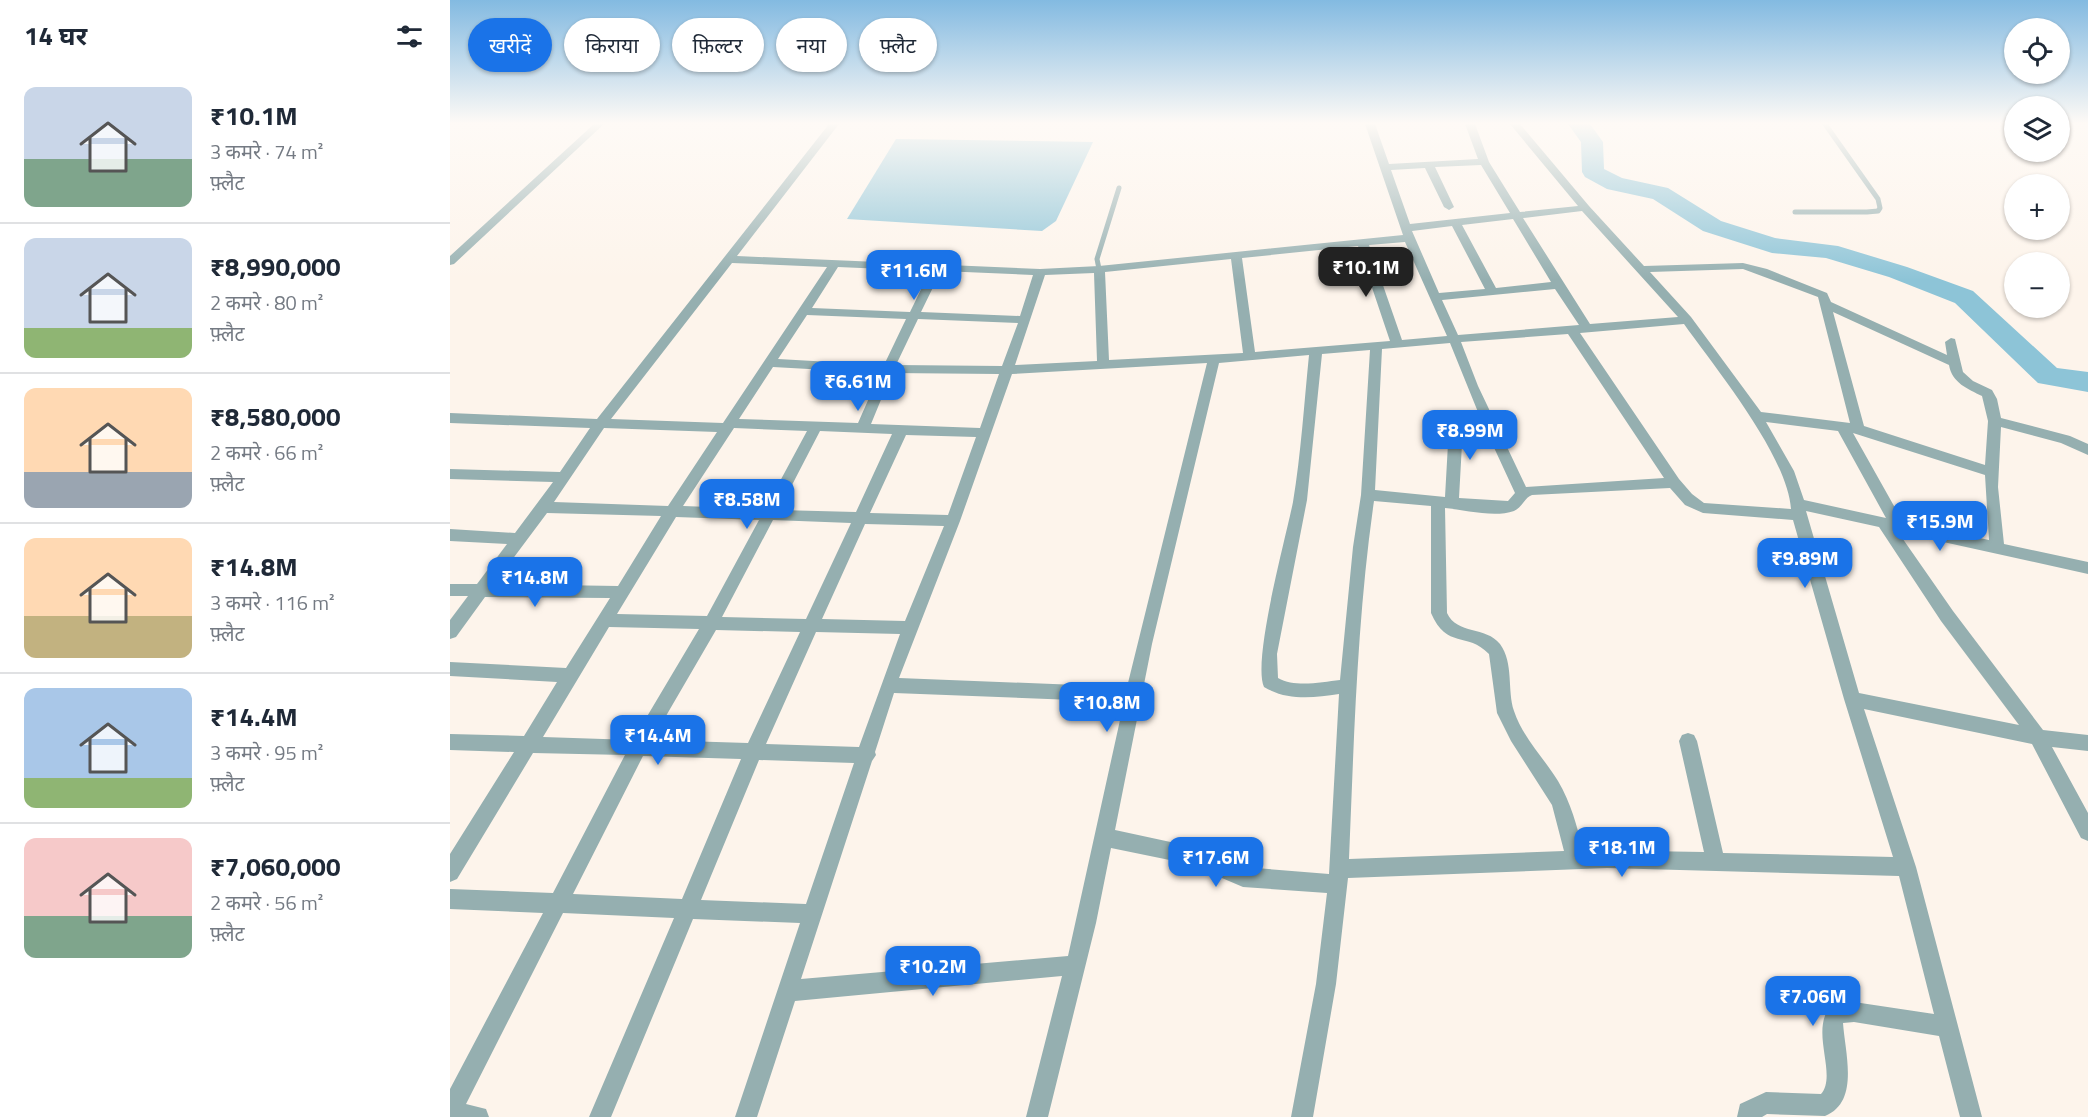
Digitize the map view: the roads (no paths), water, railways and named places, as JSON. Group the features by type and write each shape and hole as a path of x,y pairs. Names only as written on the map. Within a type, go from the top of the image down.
{"street":[{"path":"450,262 543,176"},
{"path":"450,632 543,507 599,425 793,176"},
{"path":"1368,495 1504,508 1518,503 1522,493 1472,386 1454,339 1407,233 1388,176"},
{"path":"1434,176 1449,207"},
{"path":"1493,176 1573,309 1587,328"},
{"path":"1558,176 1687,320 1756,416 1787,471 1852,699 1906,867 1971,1117"},
{"path":"727,259 1040,272 1099,269 1362,242 1456,223 1585,208"},
{"path":"1456,223 1492,291"},
{"path":"1362,242 1398,345"},
{"path":"1236,254 1250,355"},
{"path":"450,872 572,676 603,620 835,263"},
{"path":"1641,269 1732,266 1753,268 1823,295 1858,429"},
{"path":"863,428 888,369 937,269"},
{"path":"1099,269 1103,365"},
{"path":"746,1117 867,755 888,685 953,521 1040,272"},
{"path":"1435,297 1559,285"},
{"path":"1827,305 1955,363"},
{"path":"802,311 1025,320"},
{"path":"769,363 888,369 1007,370 1214,359 1687,320"},
{"path":"1571,329 1674,483 1693,504 1703,507 1799,509 1891,524 2088,568"},
{"path":"1951,342 1957,374 1981,389 1991,399 1995,421 1991,472 1997,548"},
{"path":"1302,1117 1326,984 1338,876 1348,686 1360,547 1368,495 1376,347"},
{"path":"1316,350 1300,500 1269,654 1268,673 1270,682 1279,689 1348,686"},
{"path":"1037,1117 1104,837 1143,644 1214,359"},
{"path":"1756,416 1858,429 1991,472"},
{"path":"450,418 599,425 816,426 984,433"},
{"path":"1488,421 1459,422 1456,426 1445,502 1439,613 1441,622 1449,631 1482,639 1490,643 1497,653 1501,695 1506,714 1559,801 1576,860"},
{"path":"1995,421 2065,439 2088,450"},
{"path":"478,1117 450,1113 638,748 711,623 816,426"},
{"path":"1842,426 1891,524 1947,616 2038,737 2088,832"},
{"path":"600,1117 753,752 901,430"},
{"path":"450,474 563,477"},
{"path":"1522,493 1564,487 1674,483"},
{"path":"543,507 953,521"},
{"path":"450,535 518,539"},
{"path":"450,590 621,592"},
{"path":"603,620 910,628"},
{"path":"450,669 572,676"},
{"path":"888,685 1133,695"},
{"path":"1852,699 2038,737 2088,743"},
{"path":"1688,741 1716,862"},
{"path":"450,742 867,755"},
{"path":"1104,837 1189,855 1243,877 1338,876 1576,860 1906,867"},
{"path":"450,899 814,914"},
{"path":"788,991 1075,965"},
{"path":"1748,1117 1748,1112 1766,1103 1825,1105 1834,1097 1837,1080 1832,1020 1838,1013 1854,1012 1948,1028"}],"lane":[{"path":"1795,212 1878,211 1880,208 1878,199 1862,176"},
{"path":"1099,269 1097,259 1119,188"}],"water":[{"path":"873,176 1077,176 1056,221 1042,231 847,219"}],"waterway":[{"path":"1601,176 1615,184 1660,193 1712,226 1772,245 1829,251 1898,272 1964,297 2048,376 2088,382"}]}
